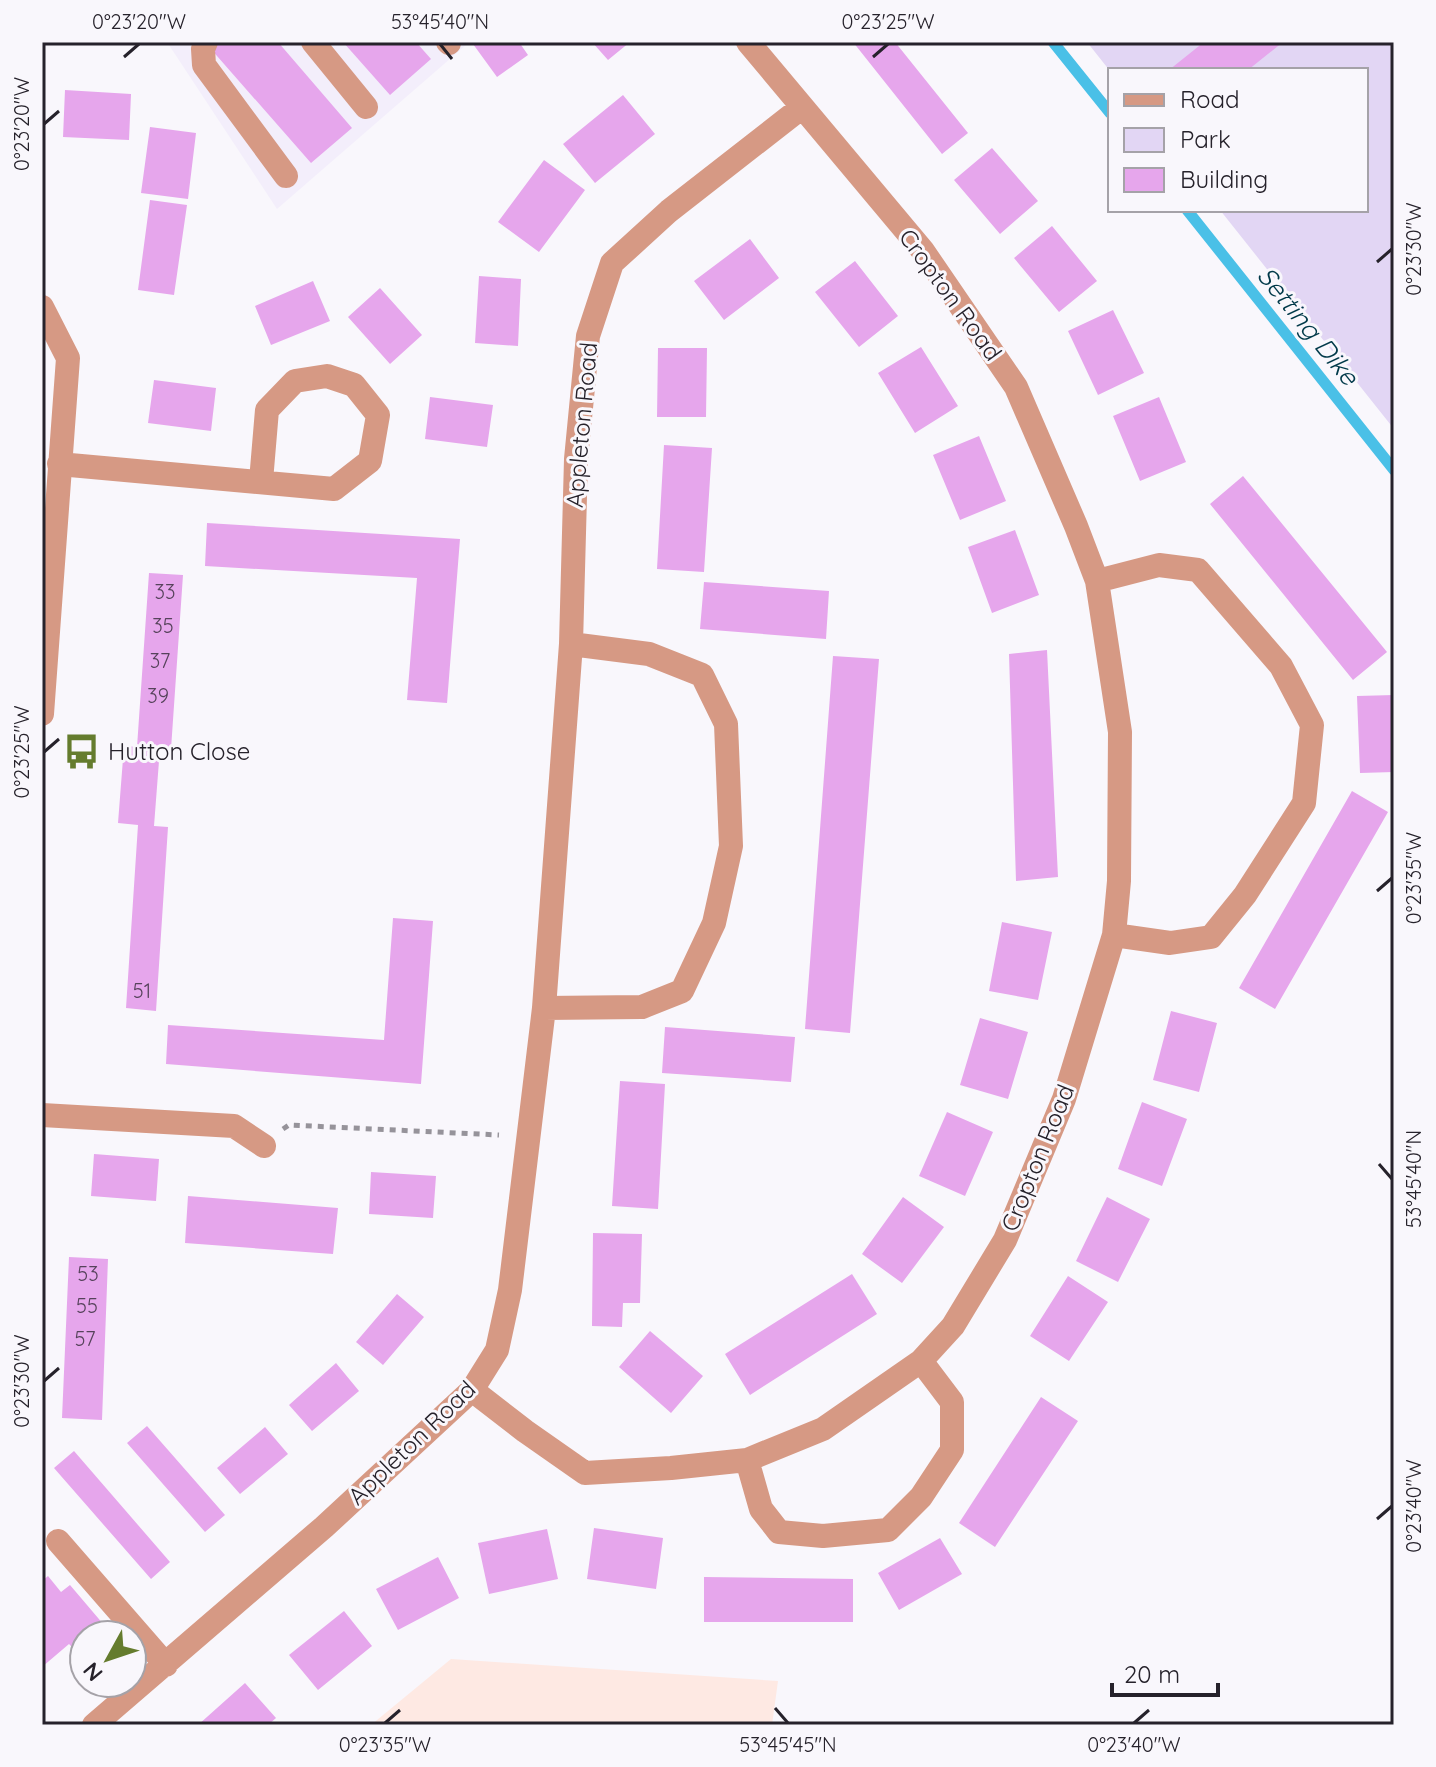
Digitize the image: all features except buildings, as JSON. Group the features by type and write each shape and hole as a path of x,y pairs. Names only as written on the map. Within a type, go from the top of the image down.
{"street":[{"path":"206,42 204,65 286,176"},
{"path":"313,42 366,107"},
{"name":"Cropton Road","path":"472,1390 585,1473 671,1468 747,1460 823,1429 921,1361 953,1326 1005,1240 1064,1099 1114,935 1119,881 1120,732 1097,581 1016,387 923,251 748,42"},
{"name":"Appleton Road","path":"94,1725 324,1527 472,1390 497,1350 510,1290 544,1008 571,644 576,459 588,336 612,263 669,211 801,108"},
{"path":"42,307 68,358 42,714"},
{"path":"59,464 334,489 370,461 378,415 354,385 327,376 295,381 267,410 261,481"},
{"path":"1097,581 1159,565 1198,570 1281,666 1312,725 1304,803 1245,895 1211,937 1170,943 1114,935"},
{"path":"544,1008 642,1007 682,991 714,923 731,846 726,724 702,675 649,654 571,644"},
{"path":"42,1115 234,1126 264,1146"},
{"path":"747,1460 761,1509 779,1532 823,1536 888,1530 921,1497 952,1450 952,1402 921,1361"},
{"path":"58,1541 166,1665"}],"path":[{"path":"264,1146 289,1125 528,1136"}],"shaded area":[{"path":"167,42 464,42 466,45 277,209"},
{"path":"451,1659 778,1681 772,1725 371,1725"}],"green space":[{"path":"1087,42 1394,42 1394,429 1222,212 1368,212 1368,68 1108,68"}],"waterway":[{"name":"Setting Dike","path":"1053,42 1108,111"},
{"name":"Setting Dike","path":"1189,212 1394,470"}],"place":[{"name":"Hutton Close","path":"82,752"}]}
